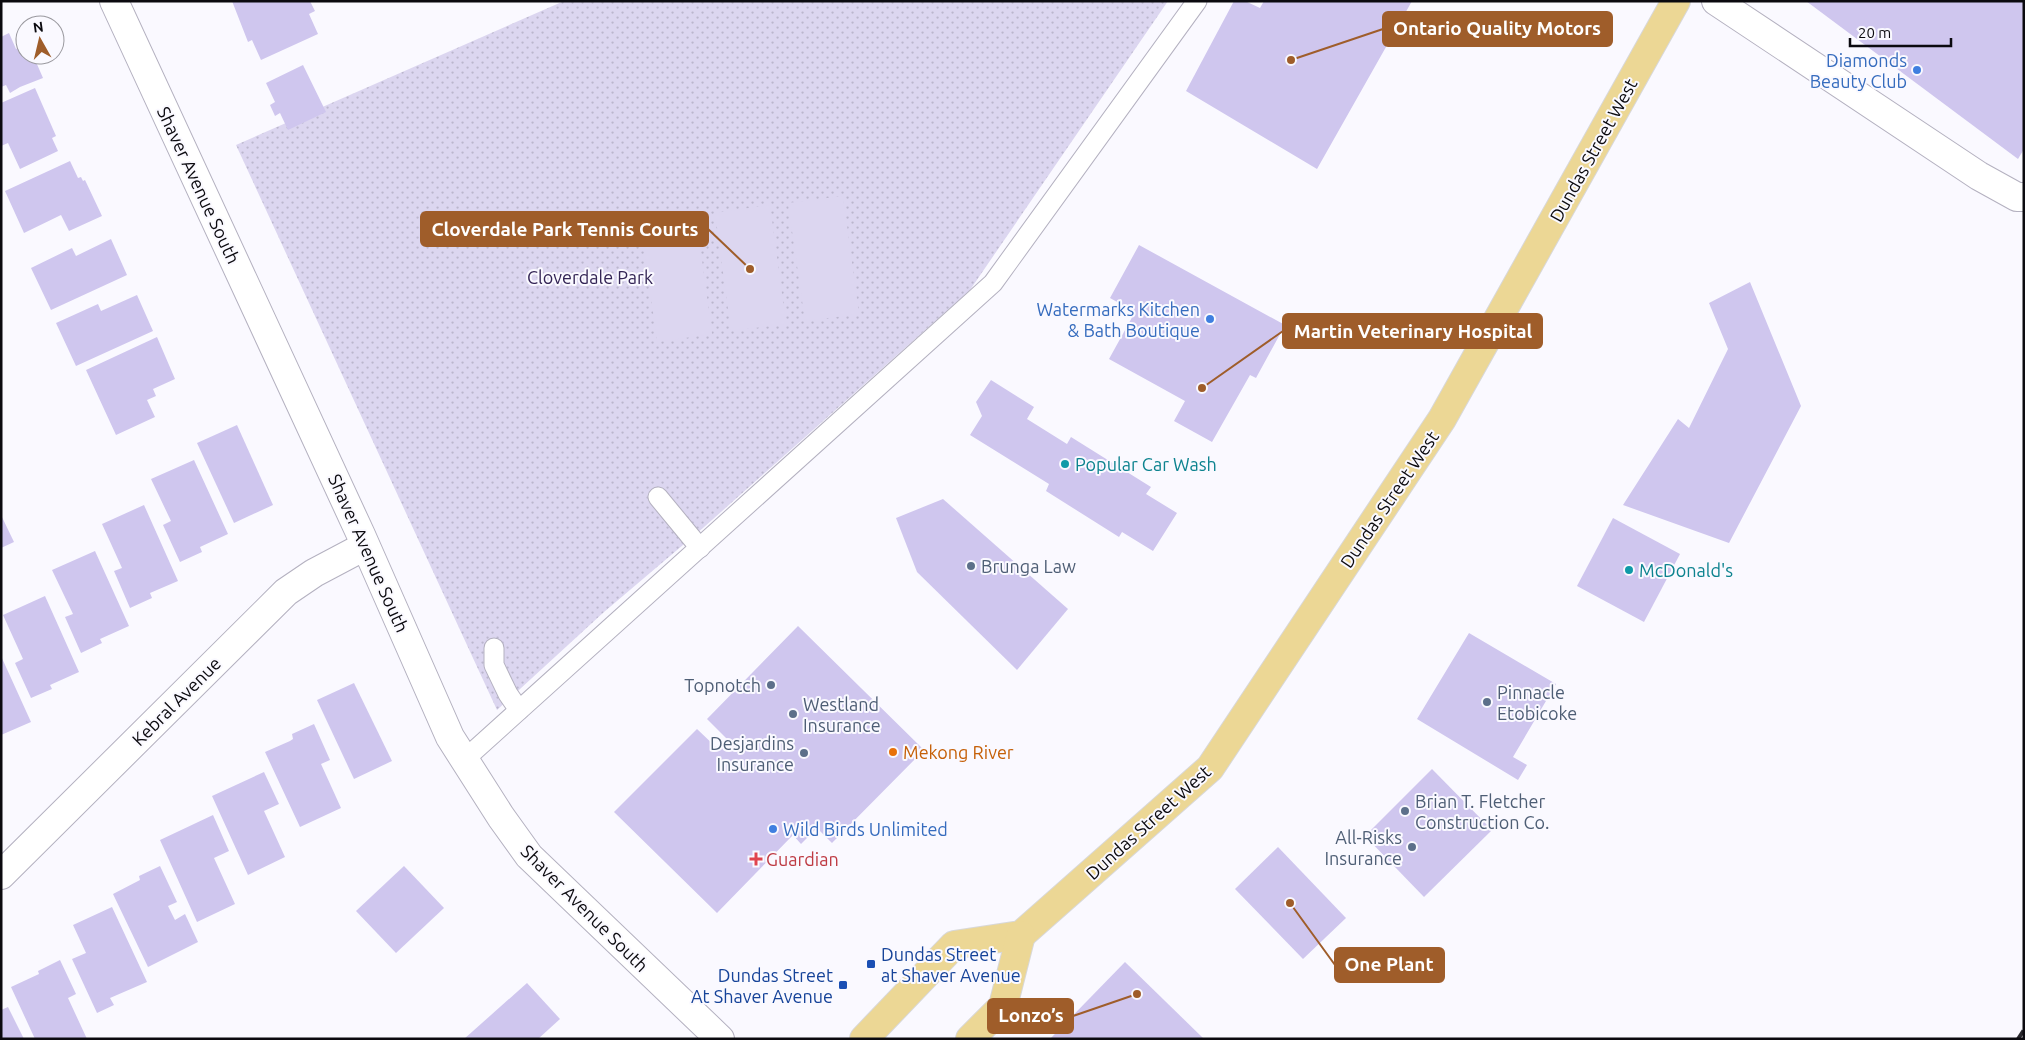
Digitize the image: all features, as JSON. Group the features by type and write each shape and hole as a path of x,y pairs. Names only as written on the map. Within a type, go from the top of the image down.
{"main road":[{"name":"Dundas Street West","path":"1021,935 1210,768 1442,419 1676,1"},
{"path":"864,1039 954,945 1021,935 1003,1006 970,1039"}],"street":[{"name":"Shaver Avenue South","path":"114,1 365,546 450,736 501,817 529,856 720,1039"},
{"path":"1716,1 1980,176 2017,197 2024,198"},
{"name":"Kebral Avenue","path":"1,875 286,592 314,573 365,546"}],"lane":[{"path":"465,759 993,283 1197,1"},
{"path":"658,497 700,548"},
{"path":"494,648 494,664 508,694 519,710"}],"green space":[{"name":"Cloverdale Park","path":"564,1 1168,1 970,290 703,528 604,612 497,710 236,145"},
{"path":"843,196 859,314 805,321 788,203"},
{"path":"770,205 786,324 731,331 715,213"},
{"path":"696,216 712,334 657,342 641,223"}],"building":[{"path":"232,1 310,1 315,11 309,14 318,34 261,60 252,40 248,42"},
{"path":"1234,1 1245,1 1260,8 1264,1 1412,1 1317,169 1186,91"},
{"path":"1806,1 2024,1 2024,149 2018,159"},
{"path":"9,33 15,47 15,65 37,65 43,78 10,93 6,85 1,87 1,37"},
{"path":"303,65 326,112 288,130 280,113 275,116 270,105 275,102 266,83"},
{"path":"35,88 56,136 52,138 58,151 20,169 8,143 1,146 1,103"},
{"path":"70,161 78,178 81,177 83,181 85,180 102,216 69,231 61,215 24,233 5,191"},
{"path":"111,239 127,275 51,310 31,268 72,248 76,256"},
{"path":"1139,245 1285,325 1256,378 1250,375 1212,442 1174,421 1185,401 1109,359 1135,312 1110,298"},
{"path":"1750,282 1801,406 1729,543 1623,505 1678,419 1689,428 1728,349 1709,303"},
{"path":"137,295 153,331 76,366 56,323 98,304 101,311"},
{"path":"157,337 175,379 153,389 156,396 147,400 155,417 116,435 86,370"},
{"name":"Popular Car Wash","path":"991,380 1034,407 1027,419 1067,444 1071,437 1151,487 1146,494 1177,513 1153,551 1122,532 1119,537 1046,491 1049,484 970,435 982,416 976,402"},
{"path":"237,425 273,505 234,523 197,443"},
{"path":"194,460 228,534 200,547 202,552 180,562 163,525 171,521 151,479"},
{"path":"943,499 1068,609 1017,670 917,572 896,518"},
{"path":"144,505 178,581 150,593 152,598 130,608 114,571 122,568 102,524"},
{"path":"1,515 14,542 1,548"},
{"name":"McDonald's","path":"1613,518 1680,554 1644,622 1577,586"},
{"path":"95,551 129,626 100,639 102,643 81,653 65,617 73,614 52,570"},
{"path":"45,596 79,672 50,685 52,689 31,698 15,663 23,659 3,615"},
{"path":"798,626 924,750 832,843 817,828 801,844 793,835 717,913 614,812 697,729 718,749 728,740 707,719"},
{"name":"Pinnacle Etobicoke","path":"1469,633 1556,684 1513,757 1527,765 1518,780 1417,719"},
{"path":"1,656 31,722 1,735"},
{"path":"354,683 392,761 354,779 317,700"},
{"path":"314,724 330,760 321,764 341,808 300,827 265,752 290,741 293,739 292,734"},
{"path":"1432,769 1492,830 1424,897 1365,836"},
{"path":"264,772 279,804 264,811 285,857 248,875 212,796"},
{"path":"213,815 229,851 214,858 235,904 197,922 160,840"},
{"path":"1278,847 1346,918 1303,959 1235,889"},
{"path":"160,866 177,902 168,906 175,920 185,914 198,942 148,967 113,894 140,880 139,876"},
{"path":"404,866 444,908 396,953 356,911"},
{"path":"112,907 147,982 110,998 114,1005 97,1013 72,959 86,953 73,925"},
{"path":"60,960 76,994 68,998 87,1039 35,1039 11,987 39,974 38,971"},
{"path":"1125,962 1204,1039 1050,1039"},
{"path":"527,983 560,1019 538,1039 464,1039"},
{"path":"8,1007 24,1039 1,1039 1,1010"}],"railway":[{"path":"2018,1039 2024,1030"}],"place":[{"name":"Ontario Quality Motors","path":"1291,60"},
{"name":"Diamonds Beauty Club","path":"1917,70"},
{"name":"Cloverdale Park Tennis Courts","path":"750,269"},
{"name":"Watermarks Kitchen & Bath Boutique","path":"1210,319"},
{"name":"Martin Veterinary Hospital","path":"1202,388"},
{"name":"Popular Car Wash","path":"1065,464"},
{"name":"Brunga Law","path":"971,566"},
{"name":"McDonald's","path":"1629,570"},
{"name":"Topnotch","path":"771,685"},
{"name":"Pinnacle Etobicoke","path":"1487,702"},
{"name":"Westland Insurance","path":"793,714"},
{"name":"Mekong River","path":"893,752"},
{"name":"Desjardins Insurance","path":"804,753"},
{"name":"Brian T. Fletcher Construction Co.","path":"1405,811"},
{"name":"Wild Birds Unlimited","path":"773,829"},
{"name":"All-Risks Insurance","path":"1412,847"},
{"name":"Guardian","path":"756,859"},
{"name":"One Plant","path":"1290,903"},
{"name":"Dundas Street at Shaver Avenue","path":"871,964"},
{"name":"Dundas Street At Shaver Avenue","path":"843,985"},
{"name":"Lonzo’s","path":"1137,994"}]}
